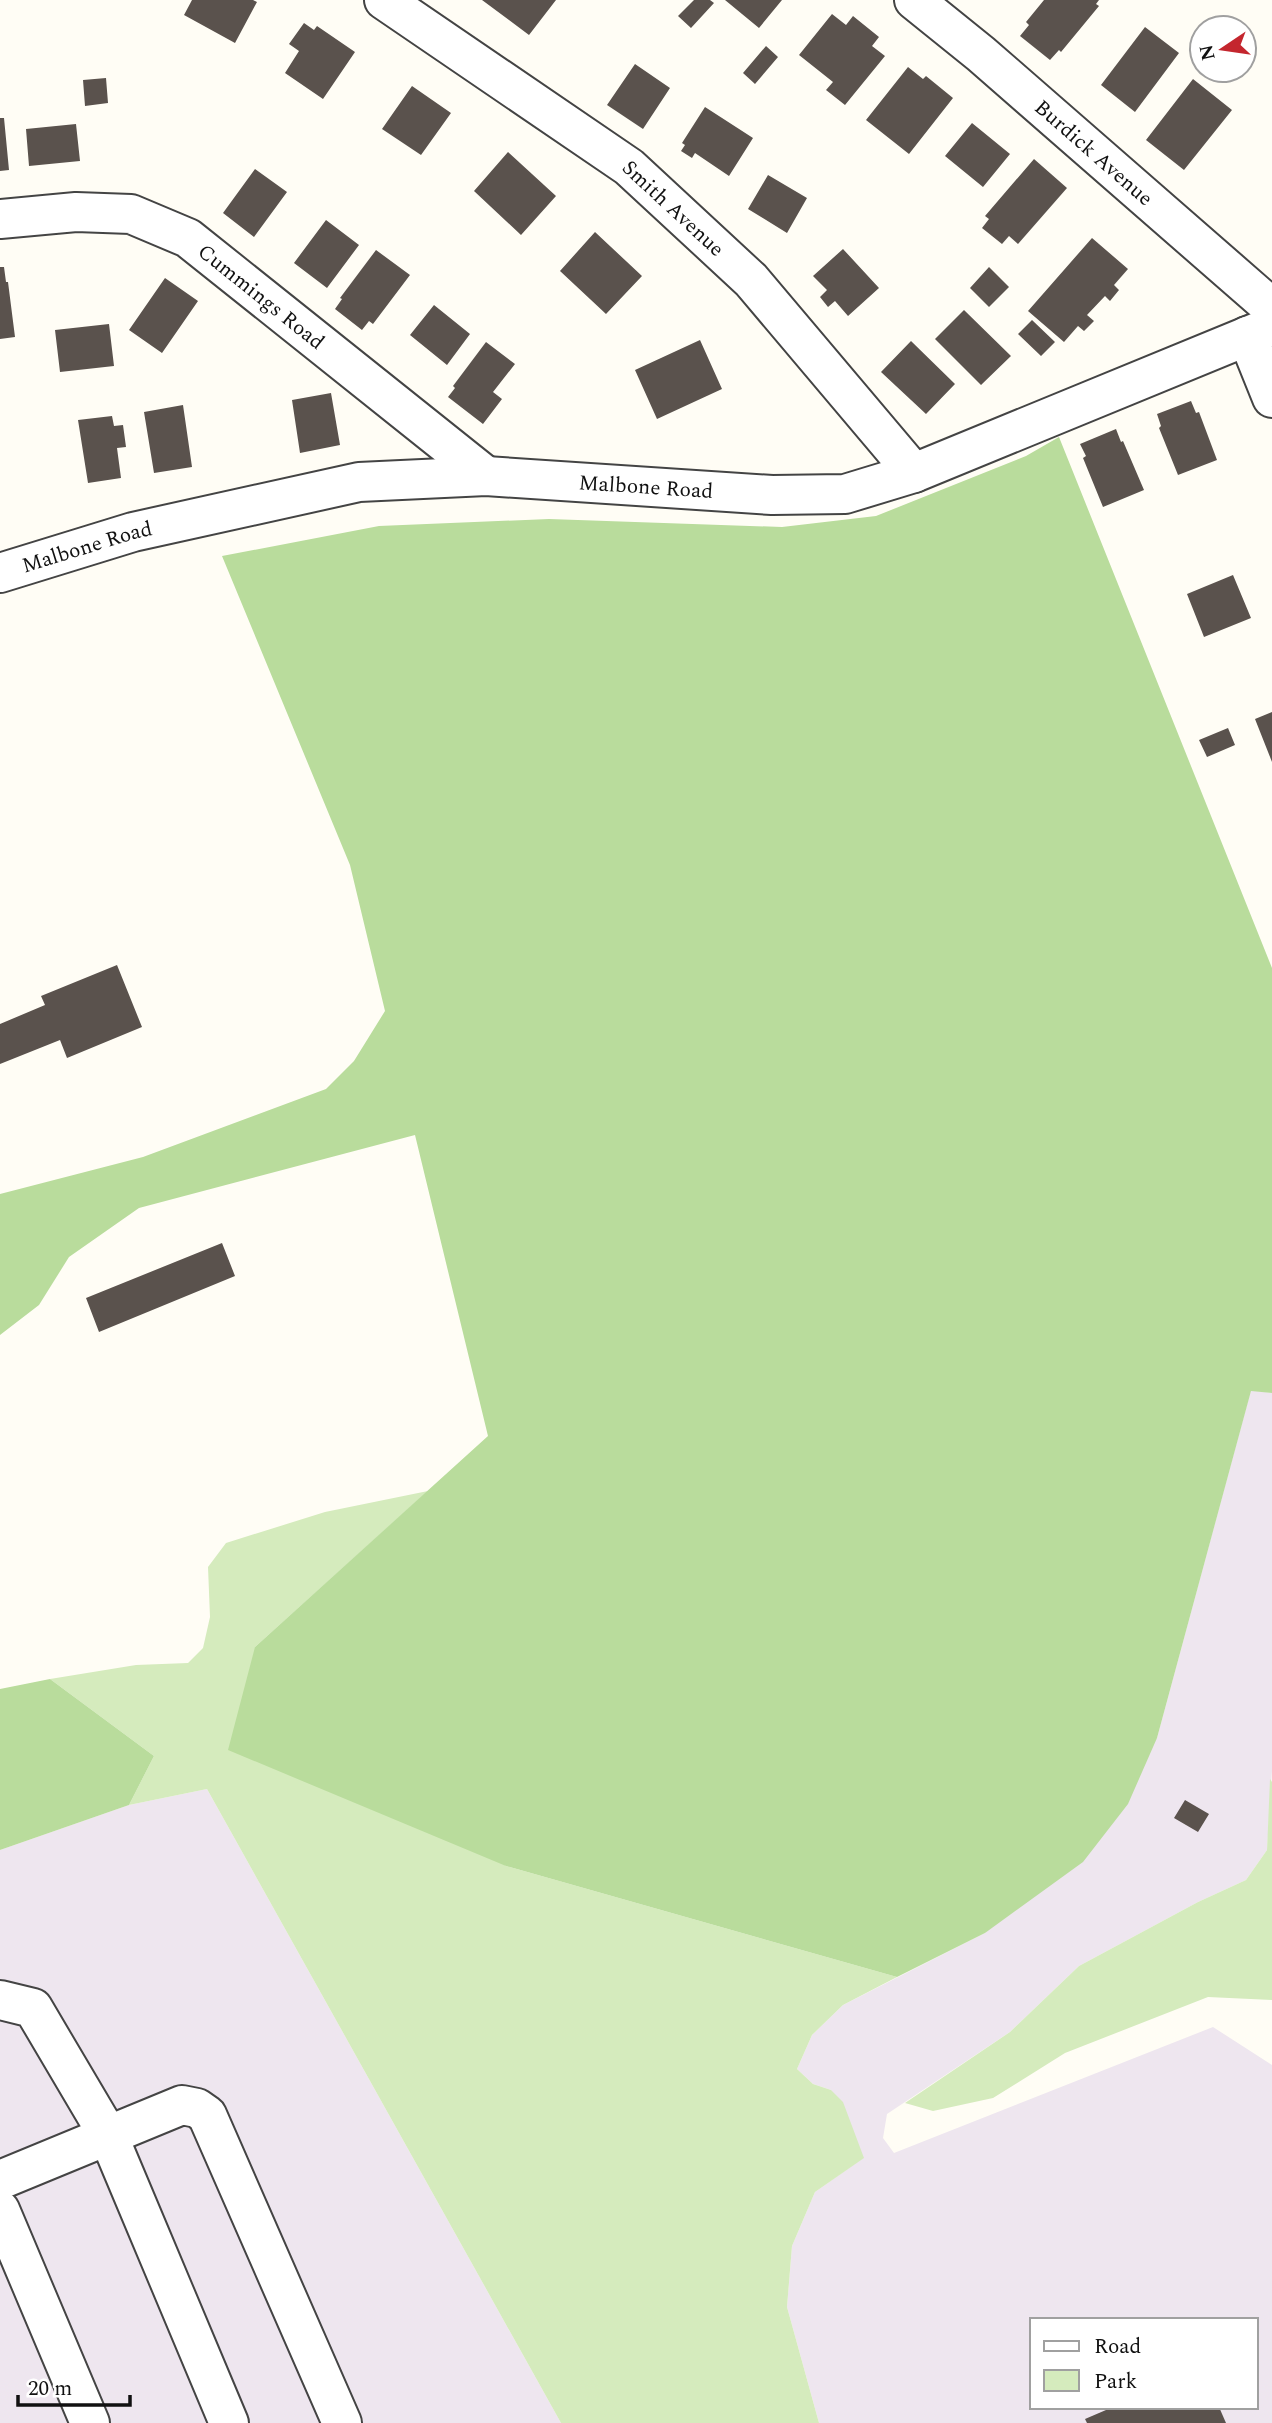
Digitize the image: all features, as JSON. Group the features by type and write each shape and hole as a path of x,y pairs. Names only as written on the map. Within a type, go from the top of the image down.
{"street":[{"name":"Smith Avenue","path":"384,0 629,167 751,280 914,473"},
{"name":"Burdick Avenue","path":"914,0 981,54 1272,308"},
{"name":"Cummings Road","path":"0,219 76,212 131,214 188,238 486,476"},
{"name":"Malbone Road","path":"0,573 133,532 359,482 486,476 772,495 845,494 914,473 1259,331"},
{"path":"1259,331 1272,398"},
{"path":"0,2000 33,2008 107,2135 229,2423"},
{"path":"0,2180 182,2105 197,2108 207,2115 342,2423"},
{"path":"0,2210 90,2423"}],"shaded area":[{"path":"1251,1390 1272,1393 1272,1771 1267,1850 1246,1880 1198,1902 1079,1966 1010,2032 887,2114 883,2138 894,2153 1213,2027 1272,2065 1272,2423 819,2423 787,2307 792,2246 815,2192 863,2158 831,2090 813,2084 797,2069 812,2035 843,2005 985,1933 1157,1738"},
{"path":"207,1789 561,2423 0,2423 0,1850 129,1805"}],"green space":[{"path":"1059,437 1272,968 1272,1393 1251,1391 1157,1738 1128,1804 1083,1862 985,1933 897,1977 506,1866 228,1750 255,1647 488,1436 415,1135 139,1208 69,1257 39,1305 0,1335 0,1194 143,1157 326,1089 354,1061 385,1011 350,865 222,556 379,526 549,519 782,527 876,516 1026,456"},
{"path":"428,1491 255,1647 506,1866 897,1977 843,2005 812,2035 797,2069 813,2084 831,2090 843,2102 864,2158 815,2192 792,2246 787,2307 819,2423 561,2423 207,1789 129,1805 154,1756 50,1679 136,1665 188,1663 203,1648 210,1617 208,1567 226,1543 325,1512"},
{"path":"50,1679 154,1756 129,1805 0,1850 0,1689"},
{"path":"1270,1779 1272,2000 1208,1997 1065,2053 993,2098 933,2111 905,2103 1010,2032 1079,1966 1198,1902 1246,1880 1267,1850"}],"building":[{"path":"192,0 257,2 235,43 184,15"},
{"path":"482,0 556,0 529,35"},
{"path":"694,0 710,0 714,3 691,28 678,16"},
{"path":"725,0 782,0 759,28"},
{"path":"1044,0 1099,0 1096,4 1099,6 1061,52 1059,50 1050,60 1020,36 1029,25 1026,22"},
{"path":"832,14 846,25 853,16 879,37 872,46 885,56 845,105 826,90 833,82 799,55"},
{"path":"304,23 314,30 317,26 355,52 323,99 285,73 299,51 289,44"},
{"path":"1145,27 1179,53 1135,112 1101,85"},
{"path":"766,46 778,57 755,84 743,73"},
{"path":"635,64 670,88 643,129 607,105"},
{"path":"908,67 923,79 926,76 953,98 909,154 866,120"},
{"path":"106,78 108,103 85,106 83,80"},
{"path":"1189,84 1199,84 1232,110 1184,170 1146,140"},
{"path":"412,86 451,113 421,155 382,129"},
{"path":"705,107 753,138 729,176 695,153 692,158 681,151 685,145 682,143"},
{"path":"0,118 4,118 9,170 0,171"},
{"path":"972,123 1010,154 983,187 945,156"},
{"path":"76,124 80,161 29,166 26,129"},
{"path":"508,152 556,196 521,235 474,191"},
{"path":"1034,159 1067,188 1018,244 1009,236 1002,244 982,228 989,219 985,216"},
{"path":"255,169 287,192 254,237 223,213"},
{"path":"768,175 807,198 787,233 748,209"},
{"path":"326,220 359,245 327,288 294,263"},
{"path":"595,232 642,276 606,314 560,271"},
{"path":"1092,238 1128,269 1114,285 1119,290 1110,301 1105,296 1087,315 1094,321 1084,331 1078,326 1064,342 1028,311"},
{"path":"843,249 879,288 848,316 835,301 828,307 820,297 827,290 813,276"},
{"path":"376,250 410,275 373,324 369,321 362,330 335,309 342,299 340,298"},
{"path":"0,267 4,267 8,282 15,337 0,339"},
{"path":"989,267 1009,287 989,307 970,288"},
{"path":"165,278 198,301 162,353 129,330"},
{"path":"434,305 470,334 447,365 410,335"},
{"path":"964,310 1011,356 981,385 935,339"},
{"path":"1032,320 1055,342 1041,356 1018,334"},
{"path":"109,324 114,366 60,372 55,330"},
{"path":"700,340 722,389 657,419 635,370"},
{"path":"911,341 955,384 926,414 881,372"},
{"path":"486,342 515,364 493,392 502,399 483,424 448,397 455,388 453,386"},
{"path":"331,393 340,445 300,453 292,400"},
{"path":"1191,401 1196,413 1199,412 1217,460 1178,475 1159,428 1161,426 1157,414"},
{"path":"183,405 192,467 154,473 144,412"},
{"path":"112,416 114,426 123,425 126,447 117,448 121,478 88,483 78,420"},
{"path":"1116,429 1144,490 1103,507 1080,444"},
{"path":"1233,575 1251,618 1204,637 1187,594"},
{"path":"1272,712 1272,762 1255,719"},
{"path":"1228,728 1235,745 1207,757 1199,740"},
{"path":"117,965 142,1027 67,1058 60,1040 0,1064 0,1024 45,1005 41,996"},
{"path":"222,1243 235,1276 99,1332 86,1298"},
{"path":"1185,1800 1209,1814 1198,1832 1174,1818"},
{"path":"1108,2409 1220,2409 1226,2423 1087,2423 1085,2419"}]}
